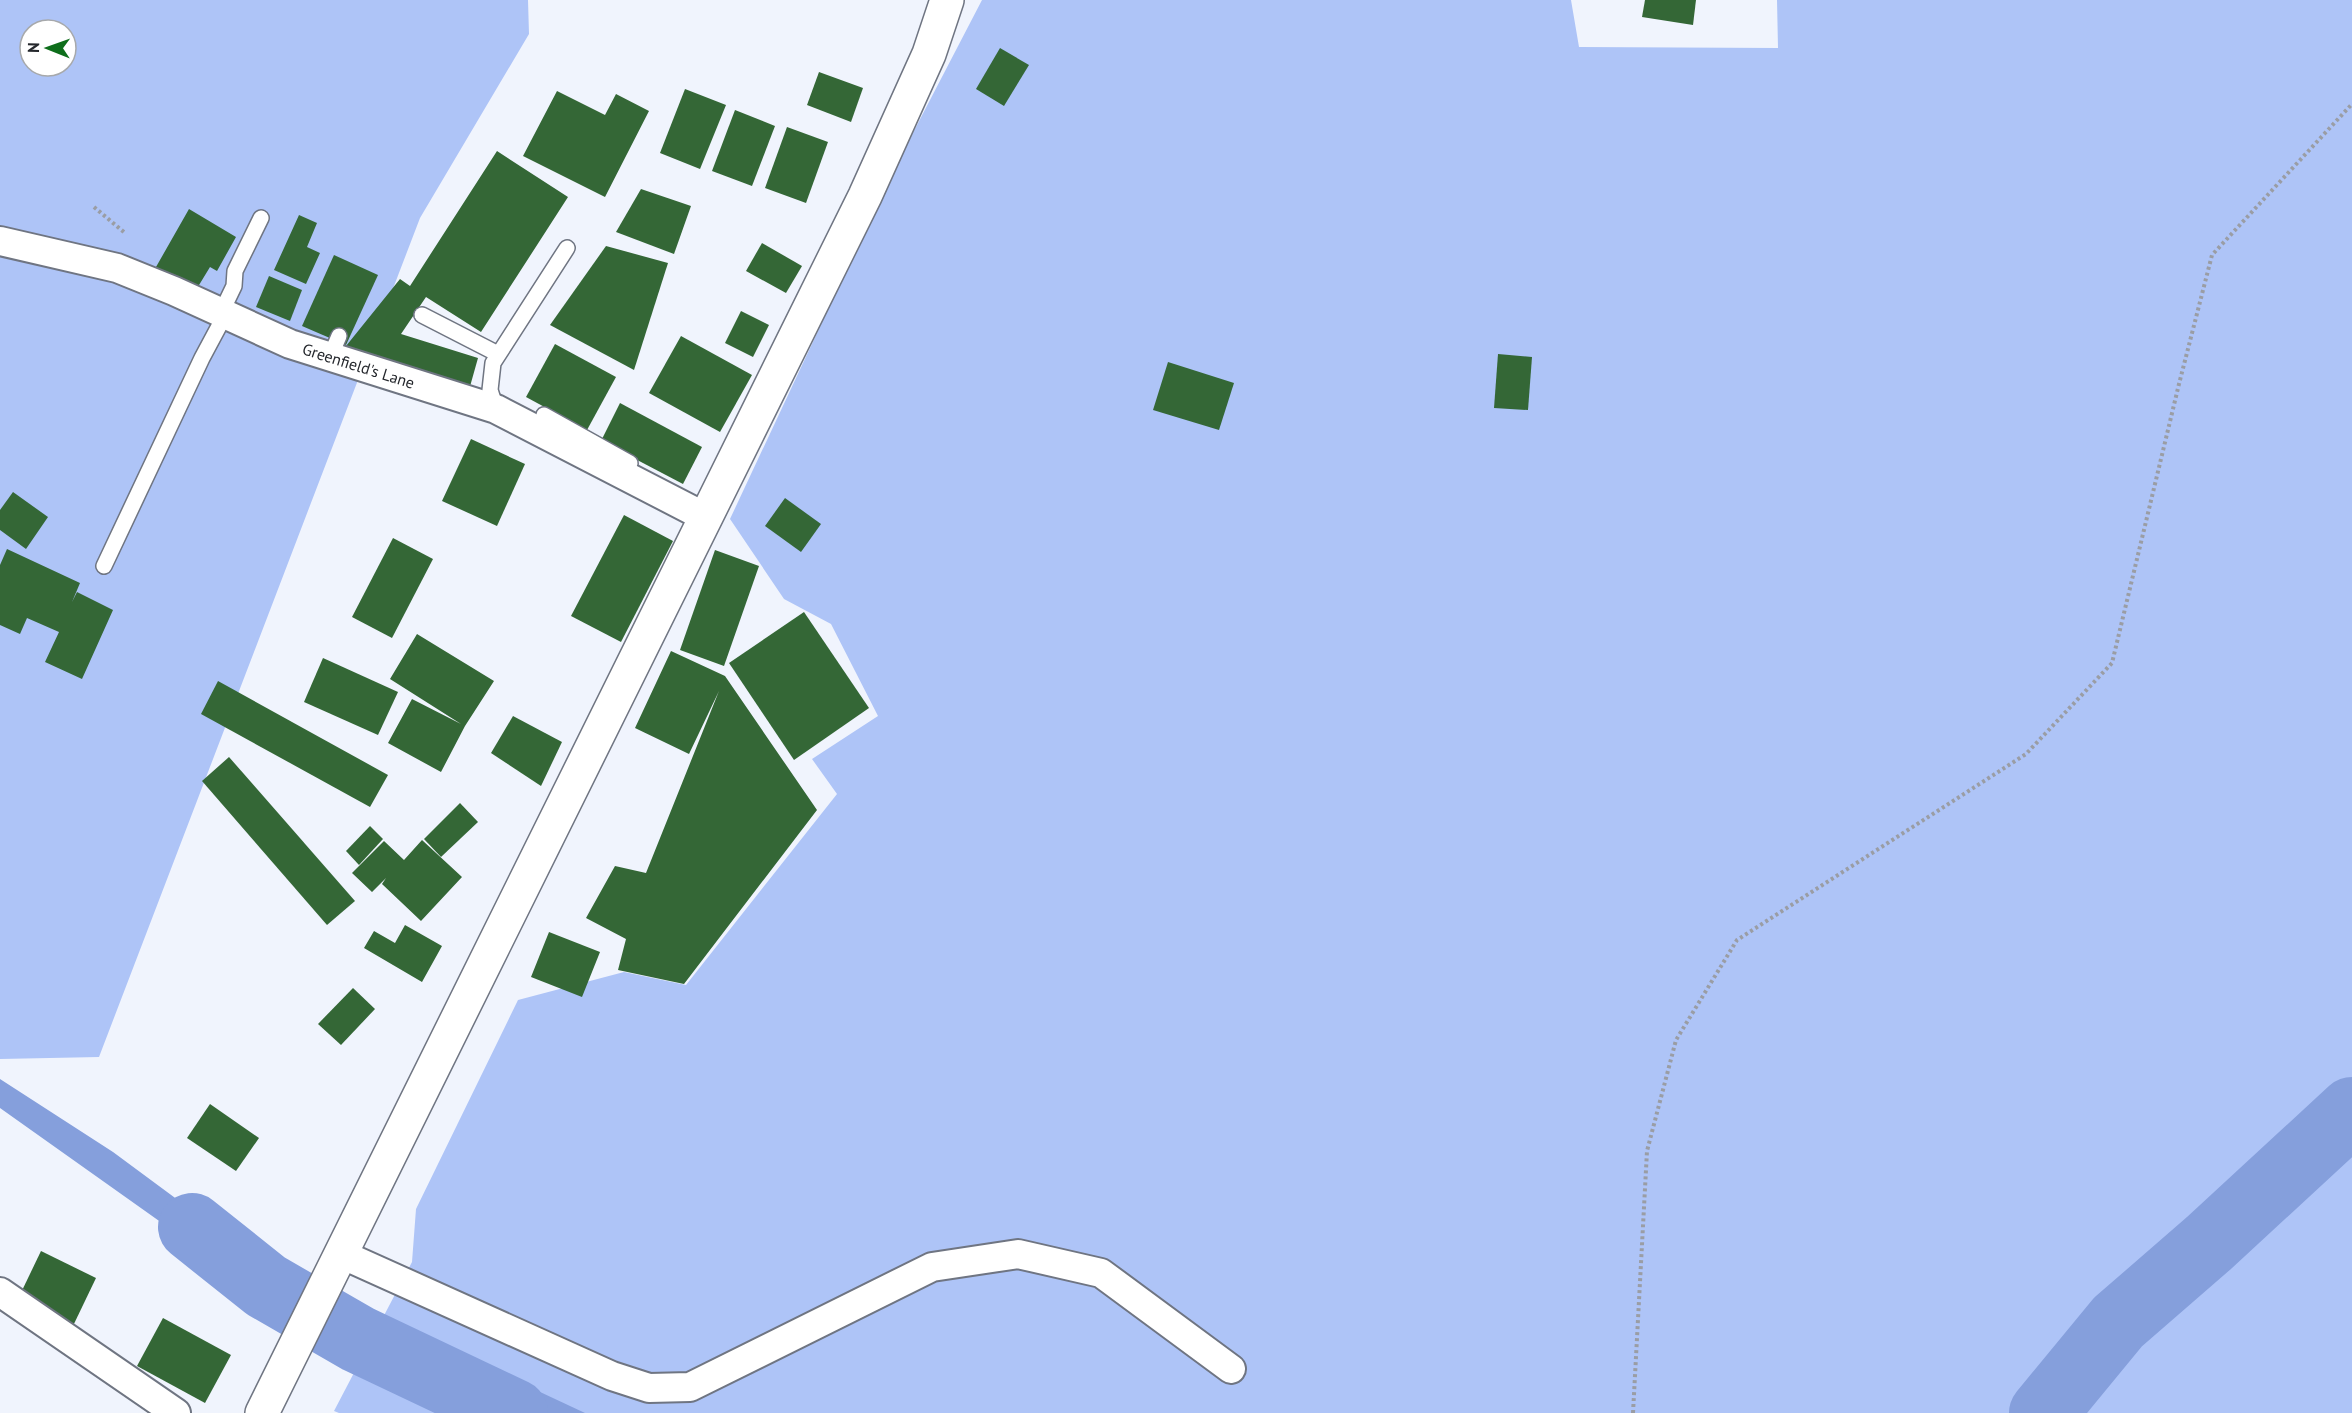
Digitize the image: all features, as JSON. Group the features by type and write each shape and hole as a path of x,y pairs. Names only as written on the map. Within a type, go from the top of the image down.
{"main road":[{"path":"262,1413 865,196 928,54 947,0"},
{"path":"928,54 963,0"}],"street":[{"name":"Greenfield's Lane","path":"0,241 117,268 234,316 290,344 334,347 496,409 707,518"},
{"path":"337,1265 612,1376 649,1388 690,1387 932,1267 1018,1254 1101,1273 1231,1369"},
{"path":"0,1292 176,1413"}],"lane":[{"path":"104,566 202,358 234,316 235,271 261,218"},
{"path":"496,409 490,390 493,363 567,248"},
{"path":"422,315 498,354"},
{"path":"544,415 639,468 633,480"}],"path":[{"path":"1633,1413 1647,1151 1676,1040 1737,940 2026,754 2112,663 2212,255 2352,104"}],"shaded area":[{"path":"0,0 528,0 529,34 420,218 99,1057 0,1059"},
{"path":"982,0 1571,0 1579,47 1778,48 1777,0 2352,0 2352,1098 2213,1239 2352,1132 2352,1413 339,1413 334,1411 412,1262 416,1209 518,1000 624,972 686,985 837,794 812,759 878,716 831,624 784,599 730,519 891,175"},
{"path":"0,1079 113,1152 274,1271 258,1302 193,1245 0,1108"},
{"path":"2352,1098 2352,1132 2209,1243"},
{"path":"371,1313 585,1413 461,1413 348,1358"}],"building":[{"path":"1645,0 1696,0 1693,25 1642,17"},
{"path":"1000,48 1029,65 1004,106 976,89"},
{"path":"819,72 863,88 851,122 807,105"},
{"path":"685,89 726,105 700,169 660,153"},
{"path":"557,91 605,115 616,94 649,111 605,197 523,156"},
{"path":"735,110 775,126 752,186 712,171"},
{"path":"787,127 828,142 806,203 765,188"},
{"path":"497,151 568,197 481,332 426,297 401,334 478,358 469,390 342,351 400,279 410,286"},
{"path":"641,189 691,206 674,254 616,232"},
{"path":"189,209 236,237 217,271 210,267 196,290 156,267"},
{"path":"299,215 317,223 307,247 320,253 306,284 274,270"},
{"path":"762,243 802,266 786,293 746,271"},
{"path":"606,246 668,263 634,370 550,325"},
{"path":"334,255 378,275 346,345 302,326"},
{"path":"269,276 302,290 290,321 256,307"},
{"path":"741,311 769,325 753,357 725,343"},
{"path":"681,336 752,375 720,432 649,393"},
{"path":"555,344 616,377 587,430 526,397"},
{"path":"1498,354 1532,357 1528,410 1494,408"},
{"path":"1168,362 1234,383 1219,430 1153,410"},
{"path":"620,403 702,447 683,484 601,441"},
{"path":"471,439 525,464 497,526 442,501"},
{"path":"13,492 48,517 26,549 0,530 0,510"},
{"path":"785,498 821,524 801,552 765,526"},
{"path":"624,515 673,541 621,642 571,616"},
{"path":"393,538 433,559 392,638 352,617"},
{"path":"7,549 80,583 72,602 77,592 113,610 82,679 45,662 59,632 27,618 20,634 0,625 0,565"},
{"path":"715,550 759,566 724,666 680,650"},
{"path":"804,612 869,708 794,760 729,663"},
{"path":"417,634 494,681 465,726 441,772 388,743 412,699 461,724 390,679"},
{"path":"671,651 725,676 817,810 684,984 618,970 626,939 586,918 615,866 646,873 719,691 689,754 635,728"},
{"path":"323,658 398,692 378,735 304,702"},
{"path":"218,681 388,775 370,807 201,714"},
{"path":"513,716 562,742 541,786 491,753"},
{"path":"229,757 355,901 327,925 202,781"},
{"path":"460,803 478,822 441,857 424,839"},
{"path":"370,826 383,839 359,865 346,851"},
{"path":"422,840 462,877 421,921 382,884 386,878 372,892 352,873 384,841 404,860"},
{"path":"405,925 442,946 422,982 364,948 374,931 395,943"},
{"path":"549,932 600,952 582,997 531,977"},
{"path":"353,988 375,1009 341,1045 318,1024"},
{"path":"210,1104 259,1138 236,1171 187,1138"},
{"path":"41,1251 96,1278 72,1328 17,1301"},
{"path":"163,1318 231,1355 205,1403 137,1366"}],"waterway":[{"path":"2043,1413 2118,1322 2209,1243 2352,1111"},
{"path":"192,1227 266,1286 358,1339 514,1413"}]}
